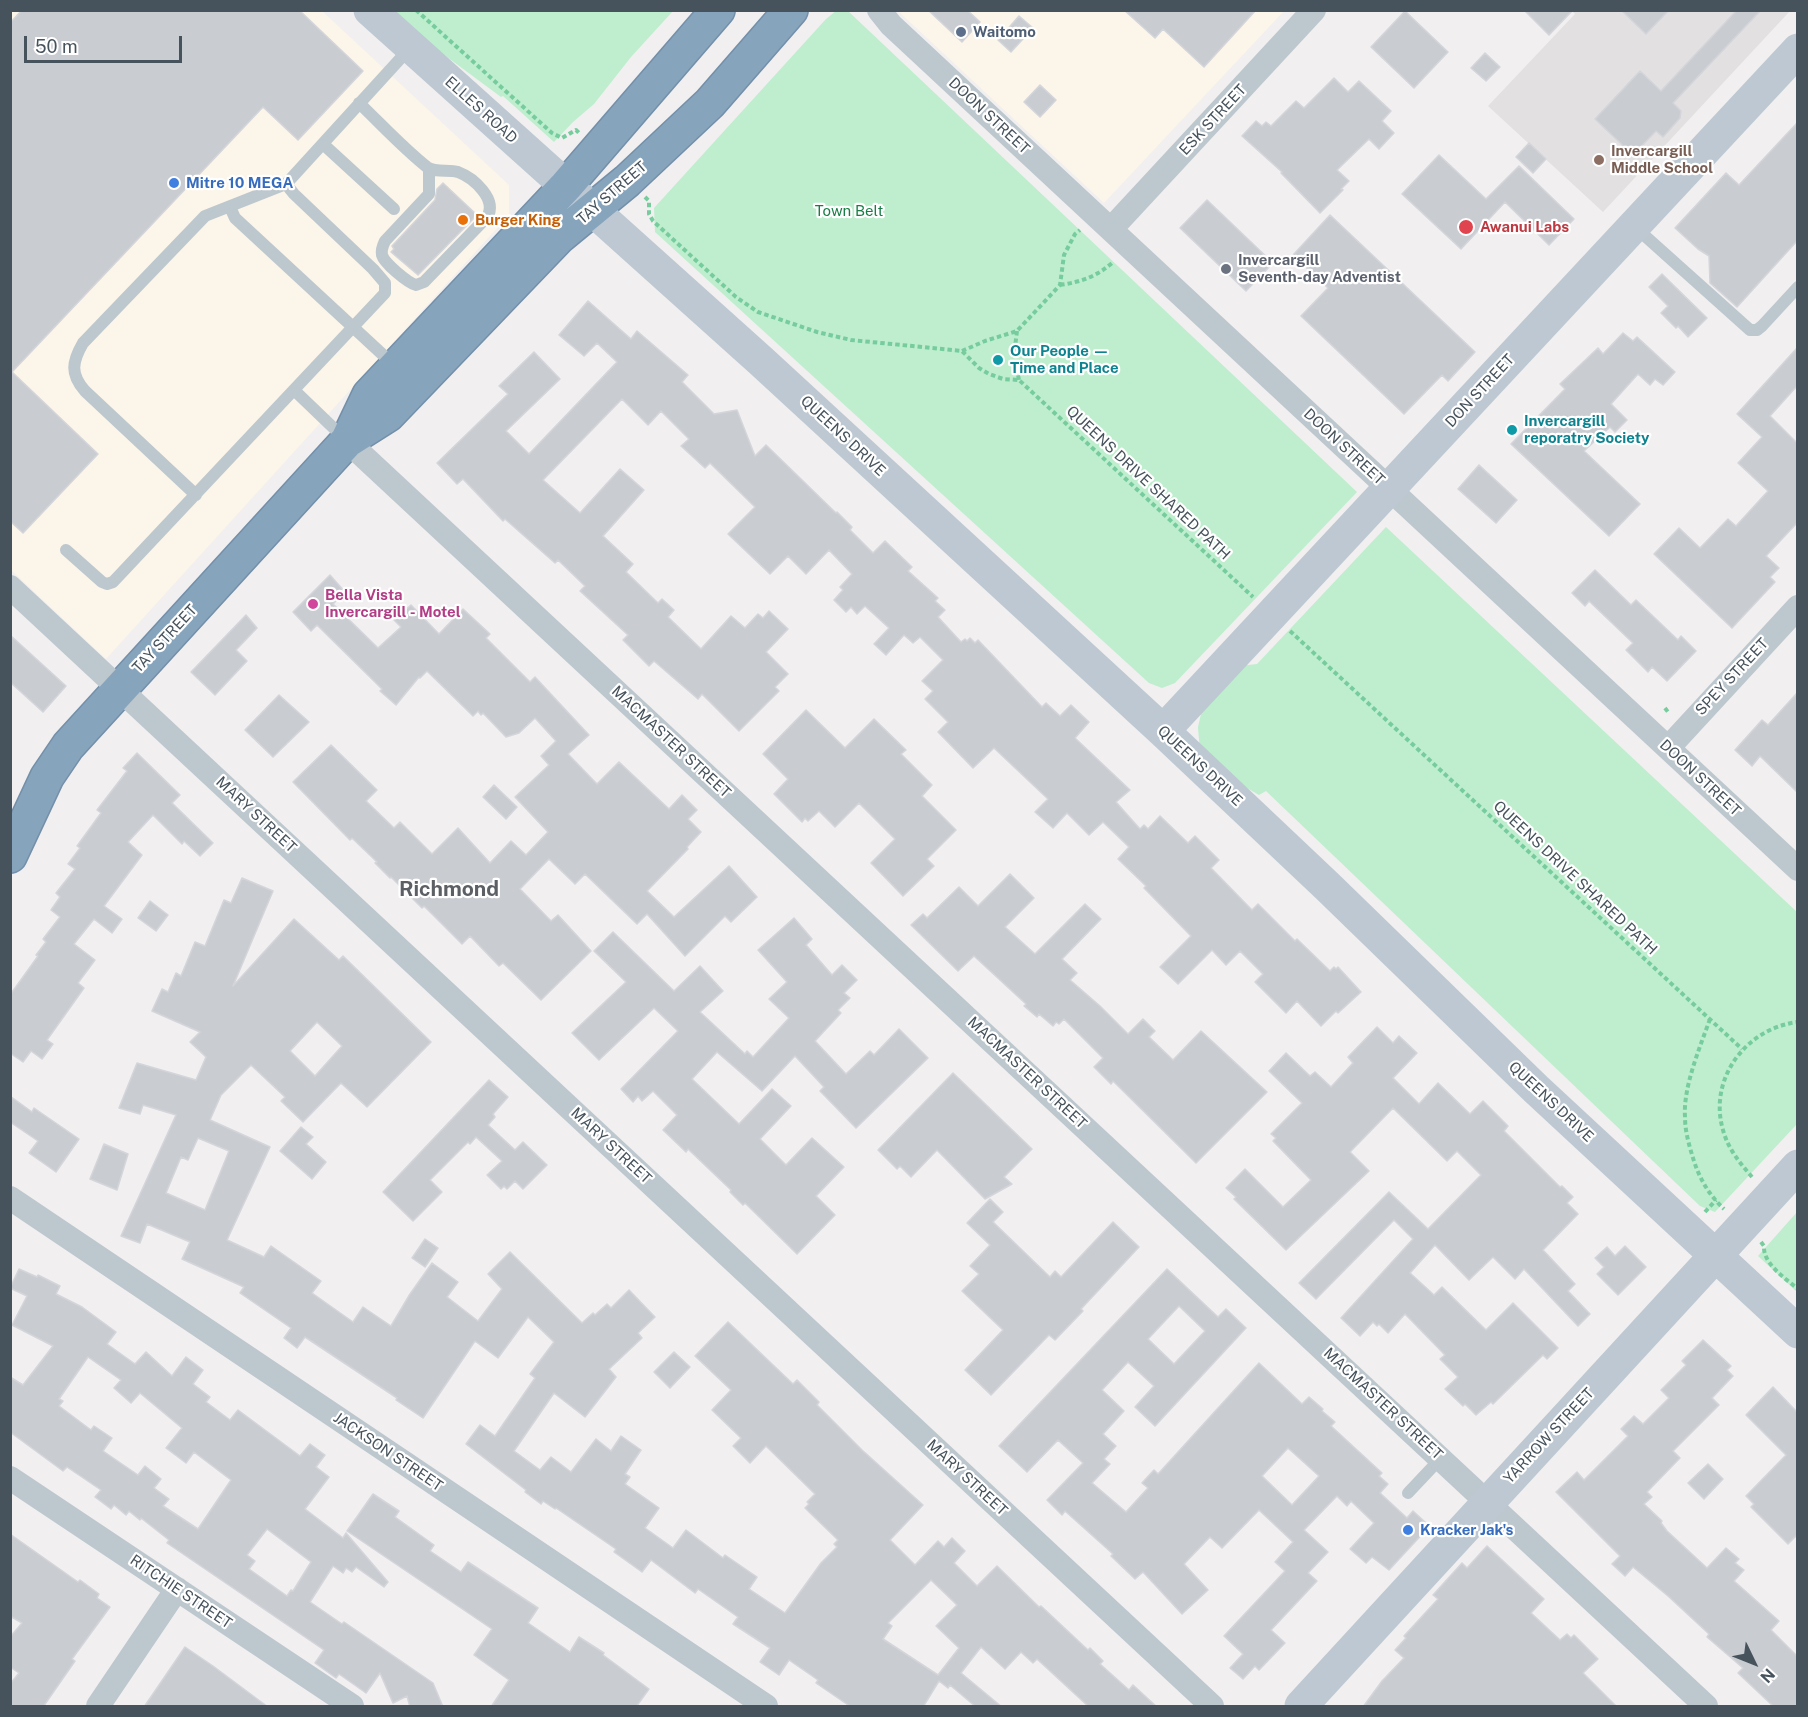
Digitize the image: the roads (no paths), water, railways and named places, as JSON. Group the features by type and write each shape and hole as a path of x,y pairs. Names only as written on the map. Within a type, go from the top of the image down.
{"highway":[{"name":"TAY STREET","path":"347,441 369,395 566,186 718,10"},
{"name":"TAY STREET","path":"10,856 57,762 81,731 347,441 388,415 559,237 627,181 710,103 791,10"}],"main road":[{"name":"ELLES ROAD","path":"370,10 592,210"},
{"name":"DON STREET","path":"1163,731 1797,50"},
{"name":"QUEENS DRIVE","path":"592,210 770,369 1163,731 1536,1089 1797,1332"},
{"name":"YARROW STREET","path":"1301,1707 1797,1166"}],"street":[{"name":"DOON STREET","path":"860,10 885,18 1797,869"},
{"name":"ESK STREET","path":"1111,229 1314,10"},
{"name":"MACMASTER STREET","path":"347,441 1706,1707"},
{"name":"MARY STREET","path":"10,587 1212,1707"},
{"name":"SPEY STREET","path":"1668,748 1797,607"},
{"name":"JACKSON STREET","path":"10,1198 766,1707"},
{"name":"RITCHIE STREET","path":"10,1478 352,1707"},
{"path":"98,1707 177,1589"}],"lane":[{"path":"196,495 78,383 74,366 75,356 82,343 180,240 209,213 286,184 411,47"},
{"path":"359,103 429,169 451,170 466,176 490,202 490,212 420,285 412,285 382,256 383,245 429,194 429,169"},
{"path":"323,144 394,209"},
{"path":"66,550 102,582 107,584 113,582 385,293 385,283 373,269 286,184"},
{"path":"230,207 235,218 396,367"},
{"path":"1635,226 1750,330 1757,330 1762,326 1797,287"},
{"path":"373,269 387,262"},
{"path":"294,390 347,441"},
{"path":"1408,1492 1441,1458"}],"place":[{"name":"Waitomo","path":"961,32"},
{"name":"Invercargill Middle School","path":"1599,160"},
{"name":"Mitre 10 MEGA","path":"174,183"},
{"name":"Burger King","path":"463,220"},
{"name":"Awanui Labs","path":"1466,227"},
{"name":"Invercargill Seventh-day Adventist","path":"1226,269"},
{"name":"Our People — Time and Place","path":"998,360"},
{"name":"Invercargill reporatry Society","path":"1512,430"},
{"name":"Bella Vista Invercargill - Motel","path":"313,604"},
{"name":"Kracker Jak's","path":"1408,1530"}],"district":[{"name":"Richmond","path":"449,890"}],"park label":[{"name":"Town Belt","path":"849,211"}]}
